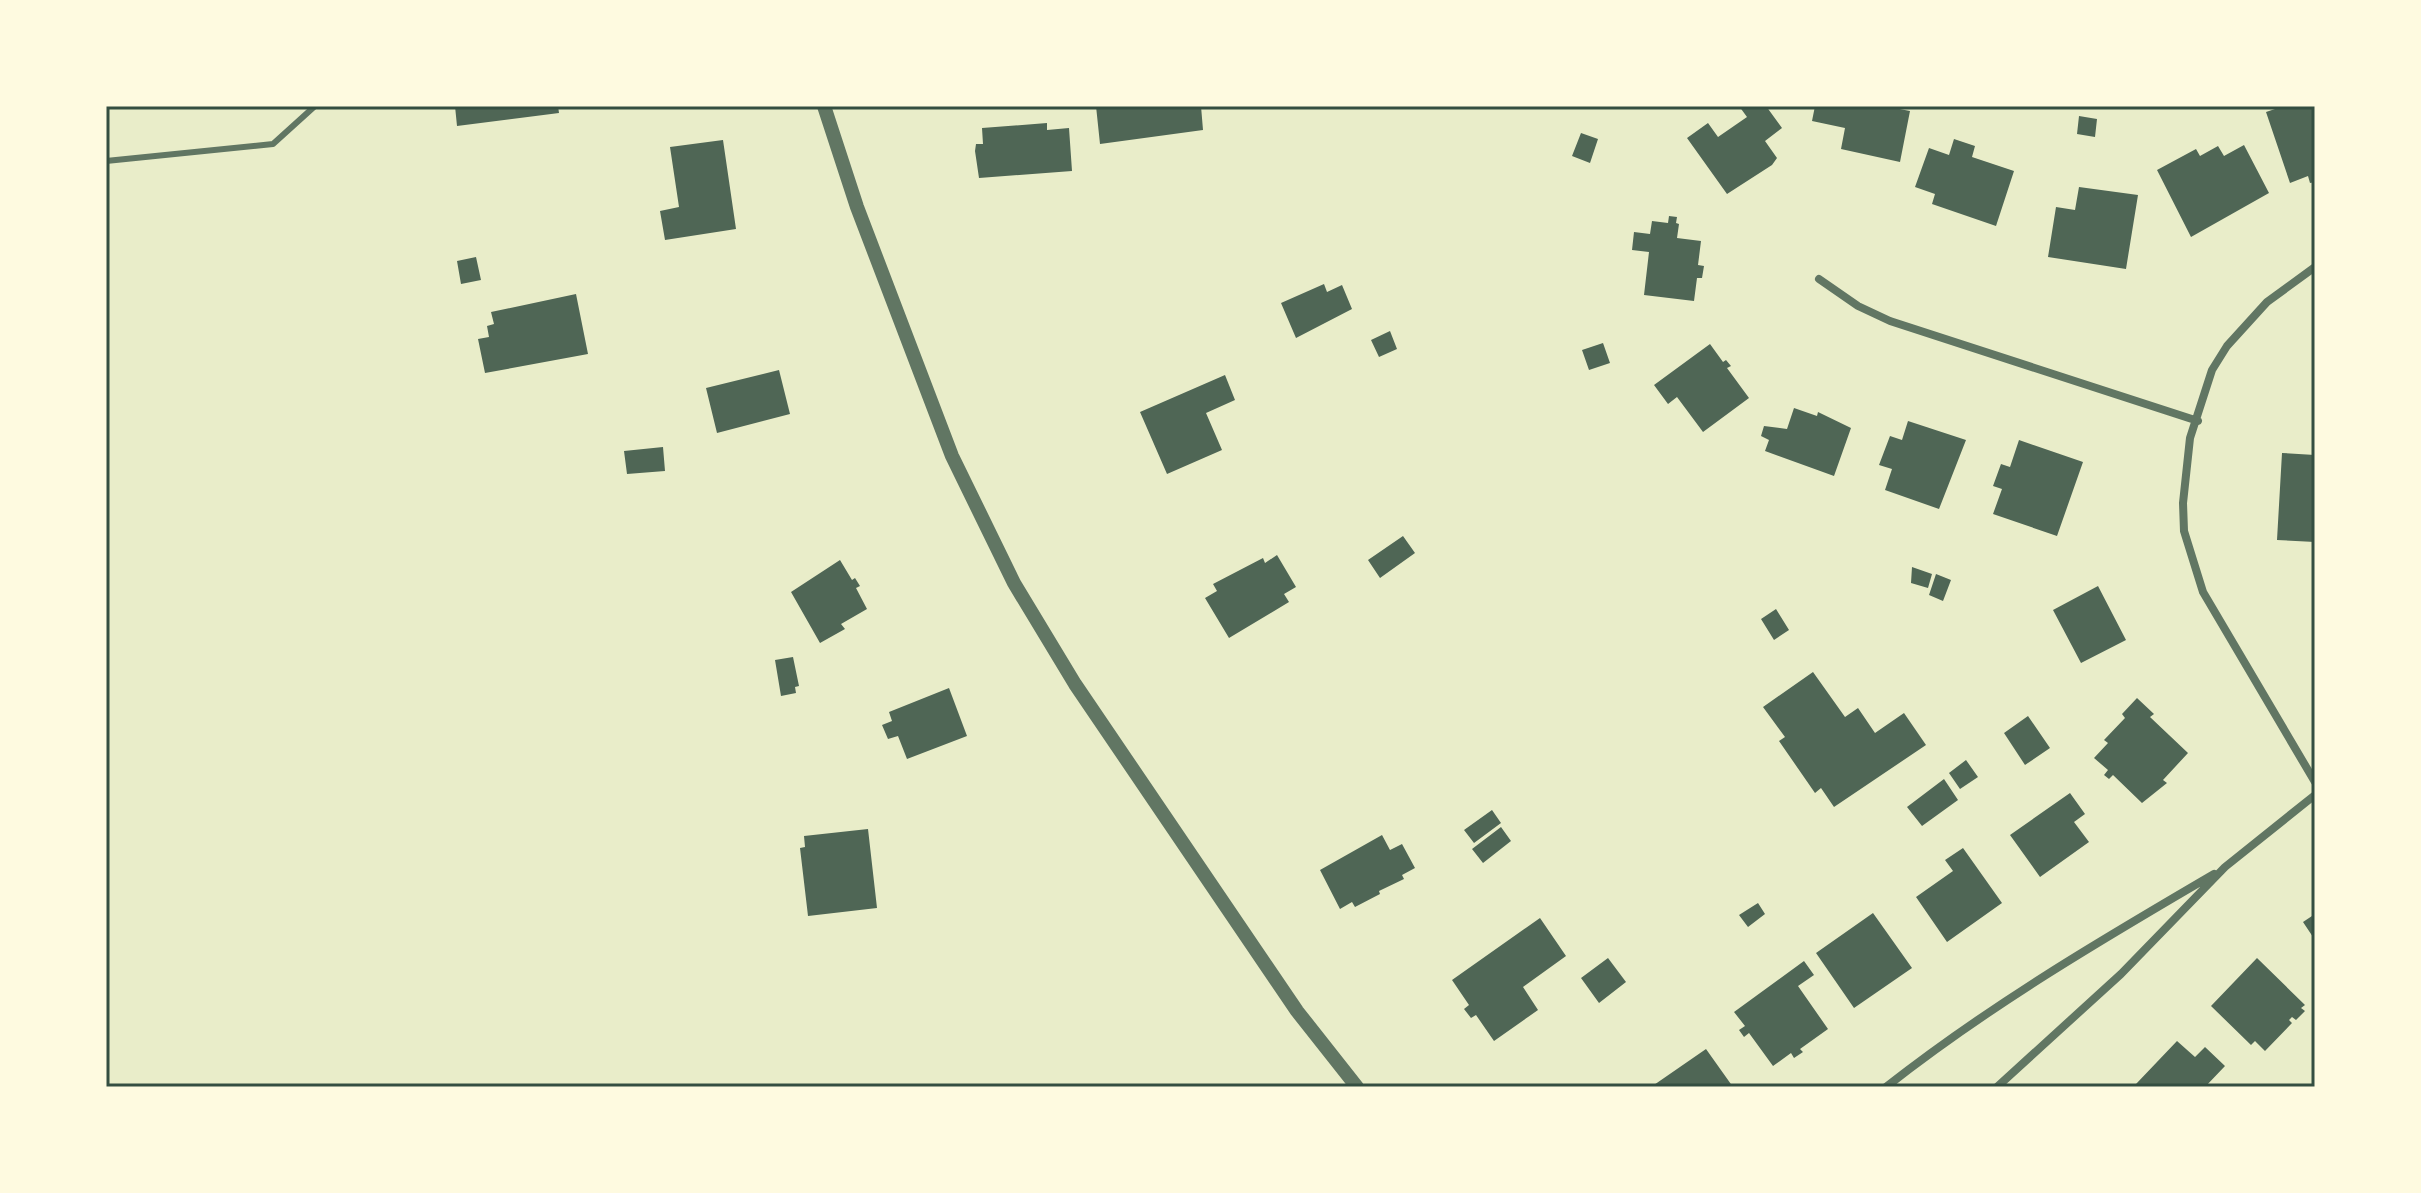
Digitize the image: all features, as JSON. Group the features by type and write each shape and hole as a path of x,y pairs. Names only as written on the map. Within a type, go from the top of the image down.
{"street":[{"path":"824,106 857,207 952,456 1014,583 1075,684 1297,1011 1357,1087"},
{"path":"2315,267 2267,302 2227,346 2212,370 2190,438 2183,503 2184,531 2195,570 2224,633 2315,782"},
{"path":"1819,279 1858,306 1890,321 2198,421"},
{"path":"1997,1087 2121,974 2225,867 2315,795"},
{"path":"1886,1087 1934,1049 2070,958 2225,867"}],"lane":[{"path":"106,161 273,144 315,106"}],"building":[{"path":"455,106 558,106 559,113 457,126"},
{"path":"1096,106 1201,106 1203,130 1100,144"},
{"path":"1739,106 1766,106 1782,128 1765,141 1777,158 1772,165 1727,194 1687,138 1708,123 1718,137 1747,117"},
{"path":"1815,106 1884,106 1910,111 1900,162 1841,149 1845,128 1812,121"},
{"path":"2284,106 2315,106 2315,182 2310,183 2308,176 2290,183 2266,112"},
{"path":"2079,116 2097,119 2095,137 2077,134"},
{"path":"1047,123 1047,130 1069,128 1072,171 979,178 975,151 976,144 983,144 982,128"},
{"path":"1581,133 1598,139 1590,163 1572,156"},
{"path":"1954,139 1975,146 1972,157 2014,171 1996,226 1932,204 1935,194 1915,187 1929,148 1949,155"},
{"path":"723,140 736,229 665,240 660,211 679,207 670,147"},
{"path":"2244,145 2269,193 2191,237 2157,170 2196,149 2200,156 2218,146 2224,156"},
{"path":"2079,187 2138,195 2126,269 2048,257 2056,207 2075,210"},
{"path":"1669,216 1677,217 1677,238 1701,241 1698,265 1704,266 1702,278 1697,278 1694,301 1644,295 1649,252 1632,250 1634,232 1650,234 1652,221 1668,223"},
{"path":"476,257 481,280 461,284 457,261"},
{"path":"1324,284 1327,292 1342,285 1352,309 1296,338 1281,303"},
{"path":"576,294 588,354 485,373 478,339 489,337 487,326 494,324 491,312"},
{"path":"1390,331 1397,349 1379,357 1371,340"},
{"path":"1603,343 1610,363 1589,370 1582,350"},
{"path":"1710,344 1723,362 1726,360 1731,366 1727,368 1749,398 1703,432 1677,397 1668,404 1654,385"},
{"path":"779,370 790,414 717,433 706,388"},
{"path":"1225,375 1235,400 1206,413 1222,450 1167,474 1140,412"},
{"path":"1794,408 1817,416 1818,412 1851,428 1834,476 1765,451 1769,440 1761,436 1764,426 1787,429"},
{"path":"1908,421 1966,440 1939,509 1885,490 1892,469 1879,465 1890,436 1902,440"},
{"path":"2019,440 2083,462 2057,536 1993,514 2002,489 1993,486 2001,464 2010,467"},
{"path":"663,447 665,471 627,474 624,451"},
{"path":"2282,453 2315,455 2315,542 2277,540"},
{"path":"1403,536 1415,553 1380,578 1368,560"},
{"path":"1277,555 1296,587 1284,594 1289,602 1229,638 1205,598 1217,591 1213,584 1263,558 1265,563"},
{"path":"840,560 852,580 855,578 860,586 856,588 867,609 841,624 845,629 820,643 791,592"},
{"path":"1912,567 1932,574 1928,588 1911,583"},
{"path":"1936,574 1951,580 1943,601 1929,595"},
{"path":"2098,586 2126,640 2081,663 2053,610"},
{"path":"1776,609 1789,630 1774,640 1761,619"},
{"path":"793,657 799,686 795,687 796,693 781,696 775,660"},
{"path":"1813,672 1845,717 1858,708 1875,733 1904,713 1926,745 1834,807 1821,788 1815,793 1779,741 1785,737 1763,707"},
{"path":"949,688 967,736 907,759 898,736 888,739 882,725 892,721 889,712"},
{"path":"2137,698 2154,714 2150,717 2188,753 2163,780 2167,783 2142,803 2113,775 2109,779 2104,775 2108,770 2094,758 2108,743 2104,740 2125,718 2122,714"},
{"path":"2028,716 2050,748 2025,765 2004,733"},
{"path":"1966,760 1978,777 1960,789 1949,773"},
{"path":"1944,779 1958,800 1922,826 1907,807"},
{"path":"2070,793 2085,814 2074,822 2089,842 2040,877 2010,835"},
{"path":"1492,810 1501,823 1474,843 1464,830"},
{"path":"1501,827 1511,841 1483,863 1472,849"},
{"path":"868,829 877,908 808,916 800,848 805,847 804,836"},
{"path":"1382,835 1390,850 1402,844 1415,868 1402,875 1404,879 1379,891 1380,894 1355,907 1352,902 1340,909 1320,870"},
{"path":"1963,848 2002,903 1947,942 1916,897 1953,871 1945,860"},
{"path":"1758,903 1765,914 1748,927 1739,915"},
{"path":"1873,913 1912,968 1854,1008 1816,953"},
{"path":"2315,914 2315,940 2303,922"},
{"path":"1540,918 1566,956 1523,987 1538,1010 1494,1041 1476,1015 1471,1018 1464,1009 1469,1005 1452,980"},
{"path":"1608,958 1626,982 1599,1003 1581,978"},
{"path":"2257,958 2305,1005 2301,1008 2305,1011 2296,1020 2292,1017 2289,1020 2292,1023 2265,1051 2255,1041 2251,1045 2211,1006"},
{"path":"1804,961 1814,975 1798,986 1828,1029 1800,1049 1803,1052 1794,1058 1791,1053 1773,1066 1749,1033 1744,1037 1739,1030 1745,1026 1734,1012"},
{"path":"2177,1041 2195,1057 2205,1047 2225,1066 2205,1087 2139,1087 2136,1084"},
{"path":"1706,1049 1733,1087 1651,1087"}]}
